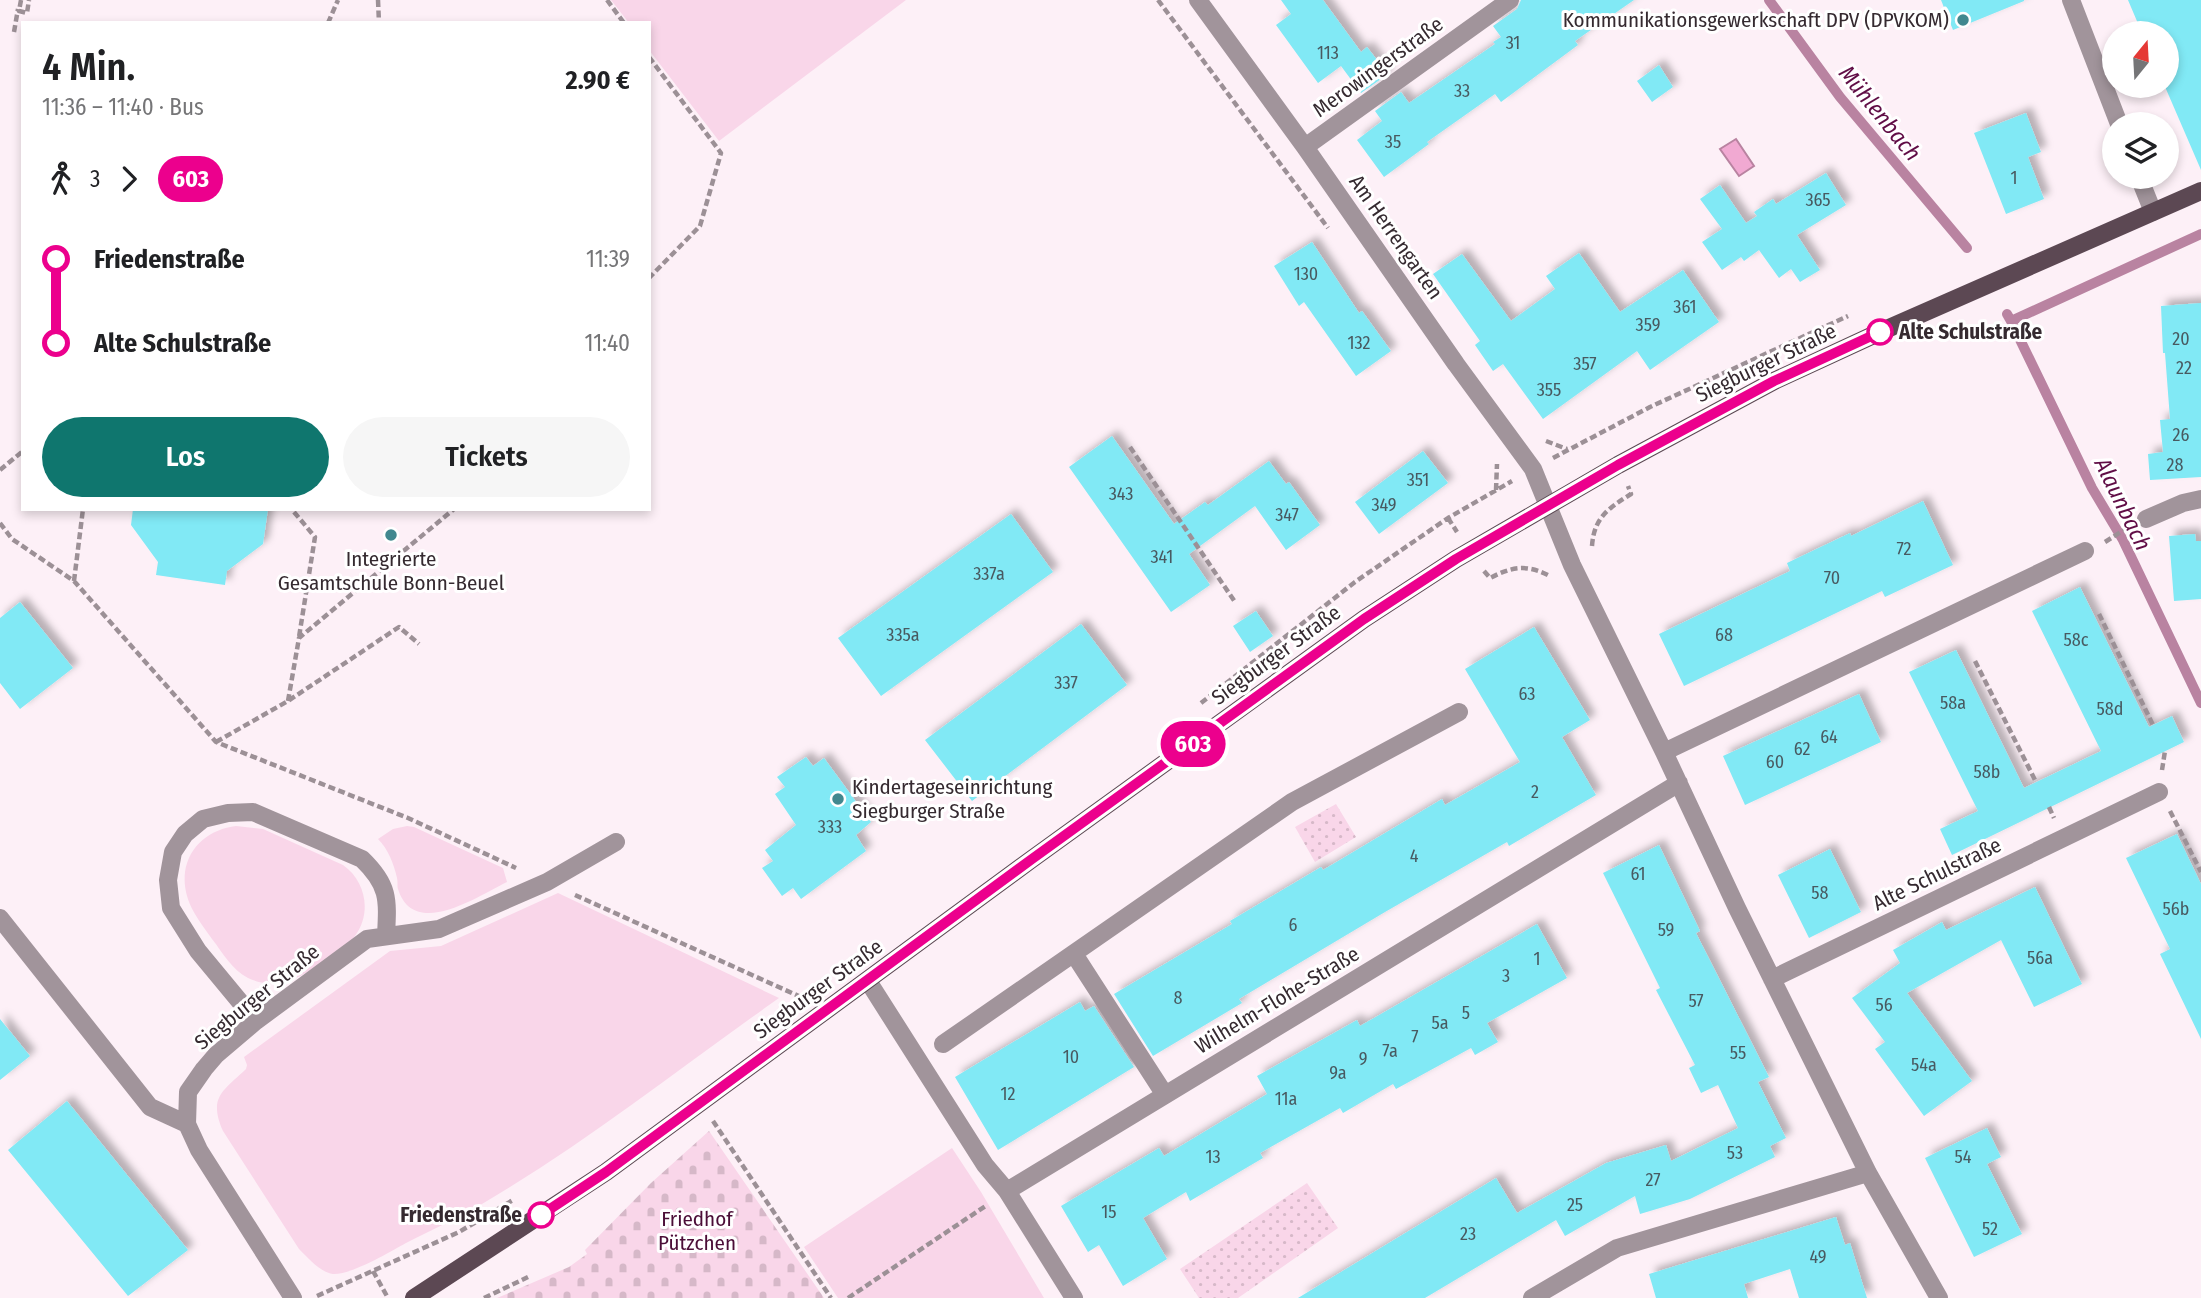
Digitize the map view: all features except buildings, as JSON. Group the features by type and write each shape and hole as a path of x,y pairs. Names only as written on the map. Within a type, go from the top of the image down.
{"main road":[{"name":"Siegburger Straße","path":"414,1298 606,1172 1364,619 1456,559 1625,461 1774,381 2201,191"}],"street":[{"name":"Am Herrengarten","path":"1198,0 1305,147 1456,364 1534,469 1549,505"},
{"name":"Merowingerstraße","path":"1305,147 1510,0"},
{"path":"2071,0 2114,112"},
{"path":"2144,189 2153,212"},
{"path":"2146,519 2183,503 2201,499"},
{"path":"1549,505 1572,565 1867,1173 1939,1298"},
{"path":"1664,752 2085,551"},
{"path":"943,1044 1292,802 1459,712"},
{"name":"Wilhelm-Flohe-Straße","path":"1007,1191 1679,783"},
{"name":"Alte Schulstraße","path":"1772,979 2159,792"},
{"path":"256,1021 198,951 171,908 169,880 173,852 185,834 203,819 228,813 253,812 362,859 376,872 384,887 387,908 386,934"},
{"name":"Siegburger Straße","path":"187,1124 188,1092 216,1055 256,1021 367,939 386,934 439,929 547,882 616,842"},
{"path":"0,918 150,1107 187,1124 199,1150 293,1298"},
{"path":"1074,954 1165,1095"},
{"path":"868,981 985,1165 1007,1191 1074,1298"},
{"path":"1532,1298 1617,1248 1867,1173"}],"path":[{"path":"20,0 19,12 27,13 29,0"},
{"path":"14,32 20,0"},
{"path":"329,21 338,0"},
{"path":"378,0 379,21"},
{"path":"607,0 623,21"},
{"path":"651,60 721,153 700,226 651,276"},
{"path":"1567,450 1650,407 1849,316"},
{"path":"1130,447 1236,602"},
{"path":"0,470 21,453"},
{"path":"1200,704 1355,582 1448,518 1496,491"},
{"path":"74,581 83,511"},
{"path":"299,638 451,511"},
{"path":"288,701 315,537 294,512"},
{"path":"0,523 12,539 74,581 216,742 408,818 804,998 793,1006"},
{"path":"2108,540 2127,529"},
{"path":"2099,614 2153,725"},
{"path":"216,742 288,701 399,627 419,644"},
{"path":"1975,661 2036,782"},
{"path":"701,1103 831,1298"},
{"path":"848,1298 1007,1191"},
{"path":"313,1298 459,1232 524,1194"},
{"path":"373,1271 388,1298"},
{"path":"484,1298 528,1277"}],"green space":[{"path":"611,0 906,0 719,141 651,53 651,21 627,21"},
{"path":"1336,804 1356,837 1315,862 1295,827"},
{"path":"236,826 263,829 343,865 361,888 364,917 355,936 317,966 290,981 259,982 242,975 212,939 188,900 185,872 196,846 218,831"},
{"path":"407,826 503,868 507,882 448,910 432,913 418,911 406,904 398,889 390,857 378,839 393,829"},
{"path":"558,893 779,998 596,1130 482,1204 360,1267 333,1274 323,1271 299,1249 223,1131 217,1110 218,1102 225,1089 246,1069 244,1057 390,951 441,946"},
{"name":"Friedhof Pützchen","path":"709,1131 824,1298 497,1298 569,1267 587,1254 585,1250 651,1183"},
{"path":"952,1148 1044,1298 838,1298 804,1247"},
{"path":"1307,1183 1338,1228 1238,1298 1199,1298 1180,1269"}],"shaded area":[{"path":"1736,139 1754,166 1739,176 1720,149"}],"waterway":[{"name":"Mühlenbach","path":"1769,0 1840,97 1967,248"},
{"name":"Mühlenbach","path":"2007,314 2011,321 2201,234"},
{"name":"Alaunbach","path":"2011,321 2092,488 2123,540 2201,703"}],"bus line":[{"name":"603","path":"541,1215 606,1172 1364,619 1456,559 1618,465 1774,381 1880,332"}],"place":[{"name":"Kommunikationsgewerkschaft DPV (DPVKOM)","path":"1963,20"},
{"name":"Alte Schulstraße","path":"1880,332"},
{"name":"Integrierte Gesamtschule Bonn-Beuel","path":"391,535"},
{"name":"Kindertageseinrichtung Siegburger Straße","path":"838,799"},
{"name":"Friedenstraße","path":"541,1215"}]}
